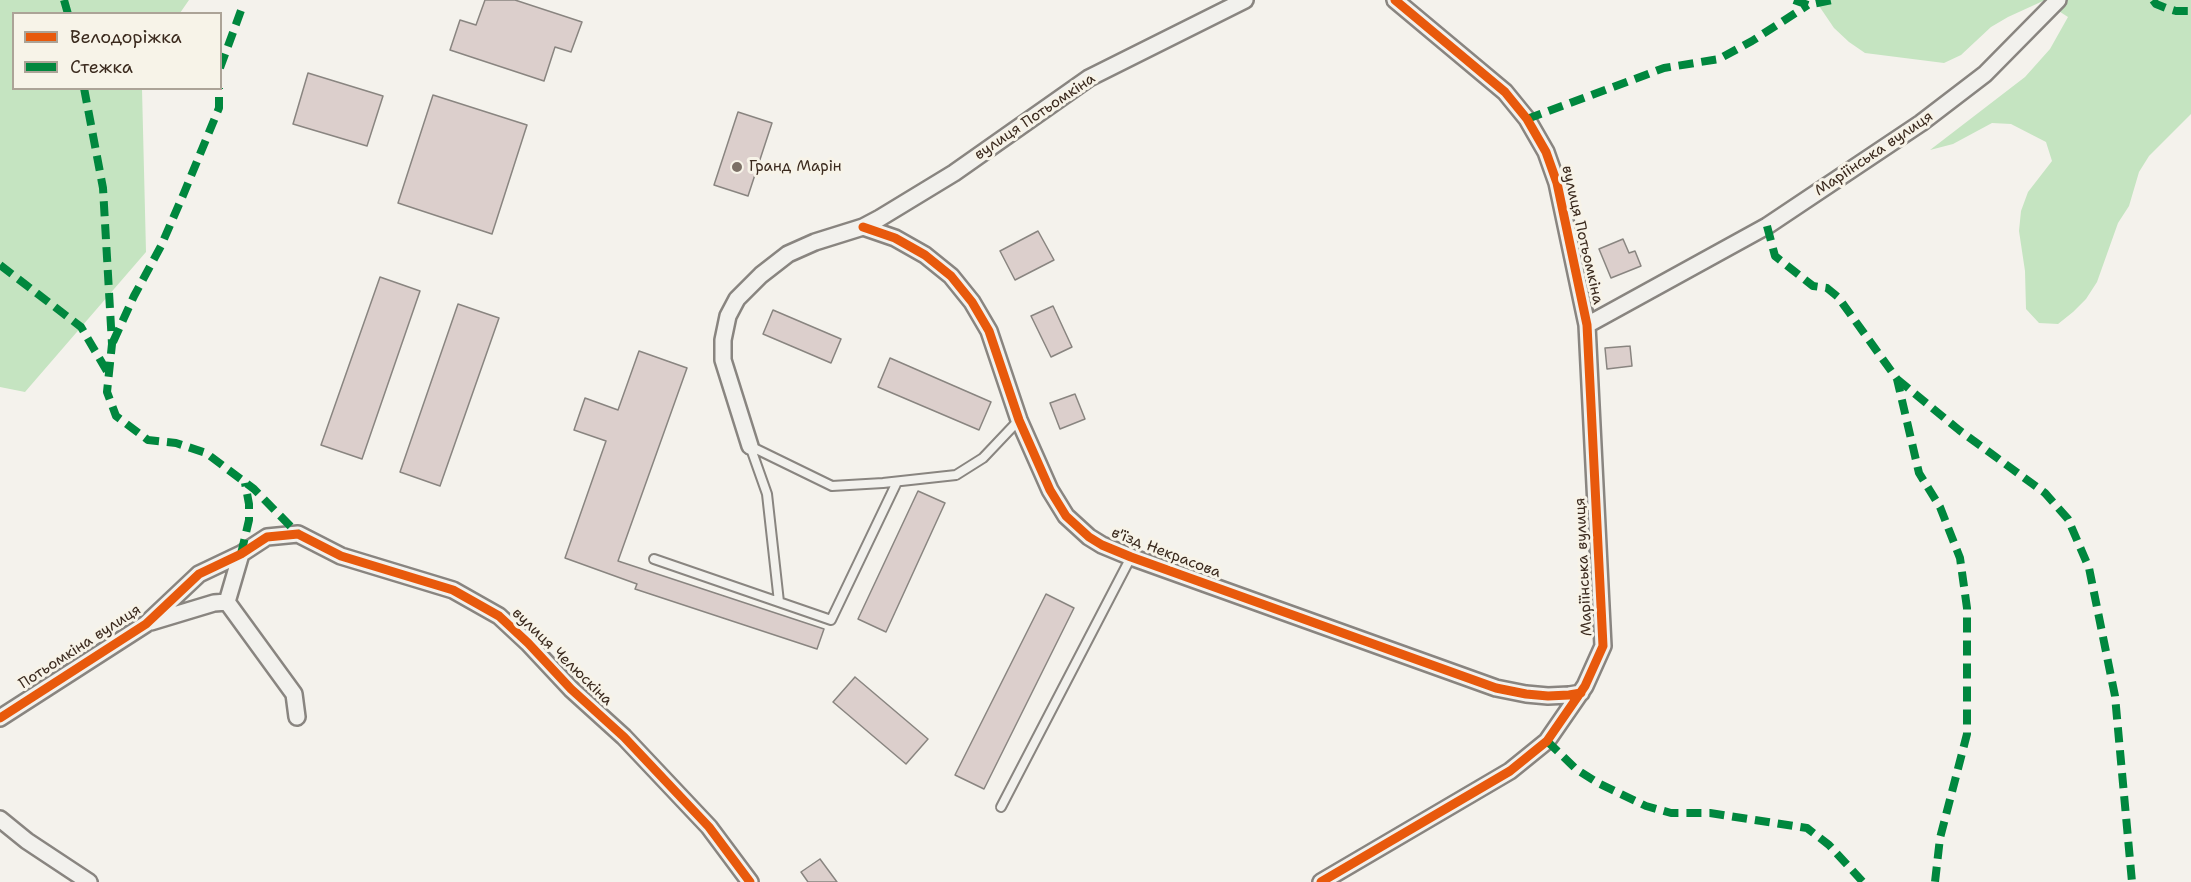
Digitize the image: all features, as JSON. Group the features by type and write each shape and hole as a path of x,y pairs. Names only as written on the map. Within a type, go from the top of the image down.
{"street":[{"name":"вулиця Потьомкіна","path":"863,227 954,173 1089,78 1245,0"},
{"name":"вулиця Потьомкіна","path":"1395,0 1505,92 1527,119 1546,152 1557,183 1587,325"},
{"name":"Маріїнська вулиця","path":"1321,882 1510,771 1547,741 1581,693 1603,646 1587,325 1767,226 1894,141 1985,74 2058,0"},
{"name":"в'їзд Некрасова","path":"863,227 895,238 925,255 951,276 972,302 989,331 1019,420 1050,490 1066,516 1089,537 1131,557 1496,688 1537,695 1581,693"},
{"path":"750,446 723,360 723,340 728,316 736,299 788,254 815,242 863,227"},
{"name":"Потьомкіна вулиця","path":"0,718 146,624 199,574 241,554 267,537 298,534"},
{"name":"вулиця Челюскіна","path":"298,534 341,556 453,590 499,616 571,689 624,737 709,827 750,882"},
{"path":"227,602 241,554"},
{"path":"146,624 214,603 227,602"},
{"path":"227,602 294,694 297,717"},
{"path":"0,819 27,841 89,882"}],"lane":[{"path":"750,446 832,486 897,482 956,475 983,458 1019,420"},
{"path":"750,446 767,494 779,602"},
{"path":"654,559 831,620 897,482"},
{"path":"1001,807 1131,557"}],"green space":[{"path":"0,0 189,0 181,12 12,12 12,90 142,90 146,252 25,392 0,387"},
{"path":"1815,0 2191,0 2191,114 2149,156 2139,172 2129,206 2118,223 2097,282 2086,299 2058,324 2039,323 2026,309 2025,271 2019,231 2021,211 2028,192 2052,161 2046,142 2011,124 1992,123 1953,144 1930,150 2025,77 2050,49 2068,17 2043,1 1991,27 1961,55 1944,63 1865,53 1834,28"}],"building":[{"path":"485,0 515,0 582,22 571,52 555,47 544,81 450,50 460,20 476,25"},
{"path":"308,73 383,96 367,146 293,124"},
{"path":"433,95 527,125 492,234 398,203"},
{"path":"738,112 772,123 748,196 714,185"},
{"path":"1038,231 1054,260 1015,280 1000,251"},
{"path":"1623,239 1629,253 1635,251 1641,266 1611,278 1599,249"},
{"path":"380,277 420,291 362,459 321,445"},
{"path":"458,304 499,318 440,486 400,472"},
{"path":"1053,306 1072,347 1051,357 1031,316"},
{"path":"773,310 841,339 831,363 763,334"},
{"path":"1630,346 1632,366 1607,369 1605,348"},
{"path":"639,351 687,368 618,561 824,629 817,649 635,589 637,584 565,558 606,441 574,430 585,398 618,410"},
{"path":"890,358 991,402 979,430 878,387"},
{"path":"1075,394 1085,419 1060,429 1050,403"},
{"path":"918,491 945,503 886,632 858,619"},
{"path":"1046,594 1074,608 984,789 955,775"},
{"path":"855,677 928,739 906,764 833,702"},
{"path":"820,859 837,882 808,882 801,872"}],"marked path":[{"path":"64,0 67,12"},
{"path":"1794,0 1808,5 1832,0"},
{"path":"2153,0 2156,4 2176,11 2191,11"},
{"path":"222,63 243,5"},
{"path":"1527,119 1664,68 1719,59 1808,5"},
{"path":"84,90 103,188 112,344 107,392 116,416 148,440 176,443 206,453 254,489 298,534"},
{"path":"113,342 161,246 184,193 219,108 219,90"},
{"path":"1767,226 1775,256 1813,286 1827,288 1838,297 1897,379 1919,473 1940,507 1960,558 1967,608 1967,734 1940,838 1935,882"},
{"path":"0,265 81,327 108,373"},
{"path":"1897,379 1959,430 2045,493 2068,519 2089,568 2115,696 2132,882"},
{"path":"241,554 249,520 245,483"},
{"path":"1547,741 1576,769 1598,783 1646,806 1671,813 1710,813 1807,828 1829,845 1863,882"}],"cycle path":[{"path":"1321,882 1510,771 1547,741 1585,686 1603,646 1587,325 1557,183 1546,152 1527,119 1505,92 1395,0"},
{"path":"863,227 895,238 925,255 951,276 972,302 989,331 1019,420 1050,490 1066,516 1089,537 1131,557 1496,688 1548,696 1581,693"},
{"path":"0,718 146,624 199,574 241,554 267,537 298,534 341,556 453,590 499,616 571,689 624,737 709,827 750,882"}],"place":[{"name":"Гранд Марін","path":"737,167"}]}
